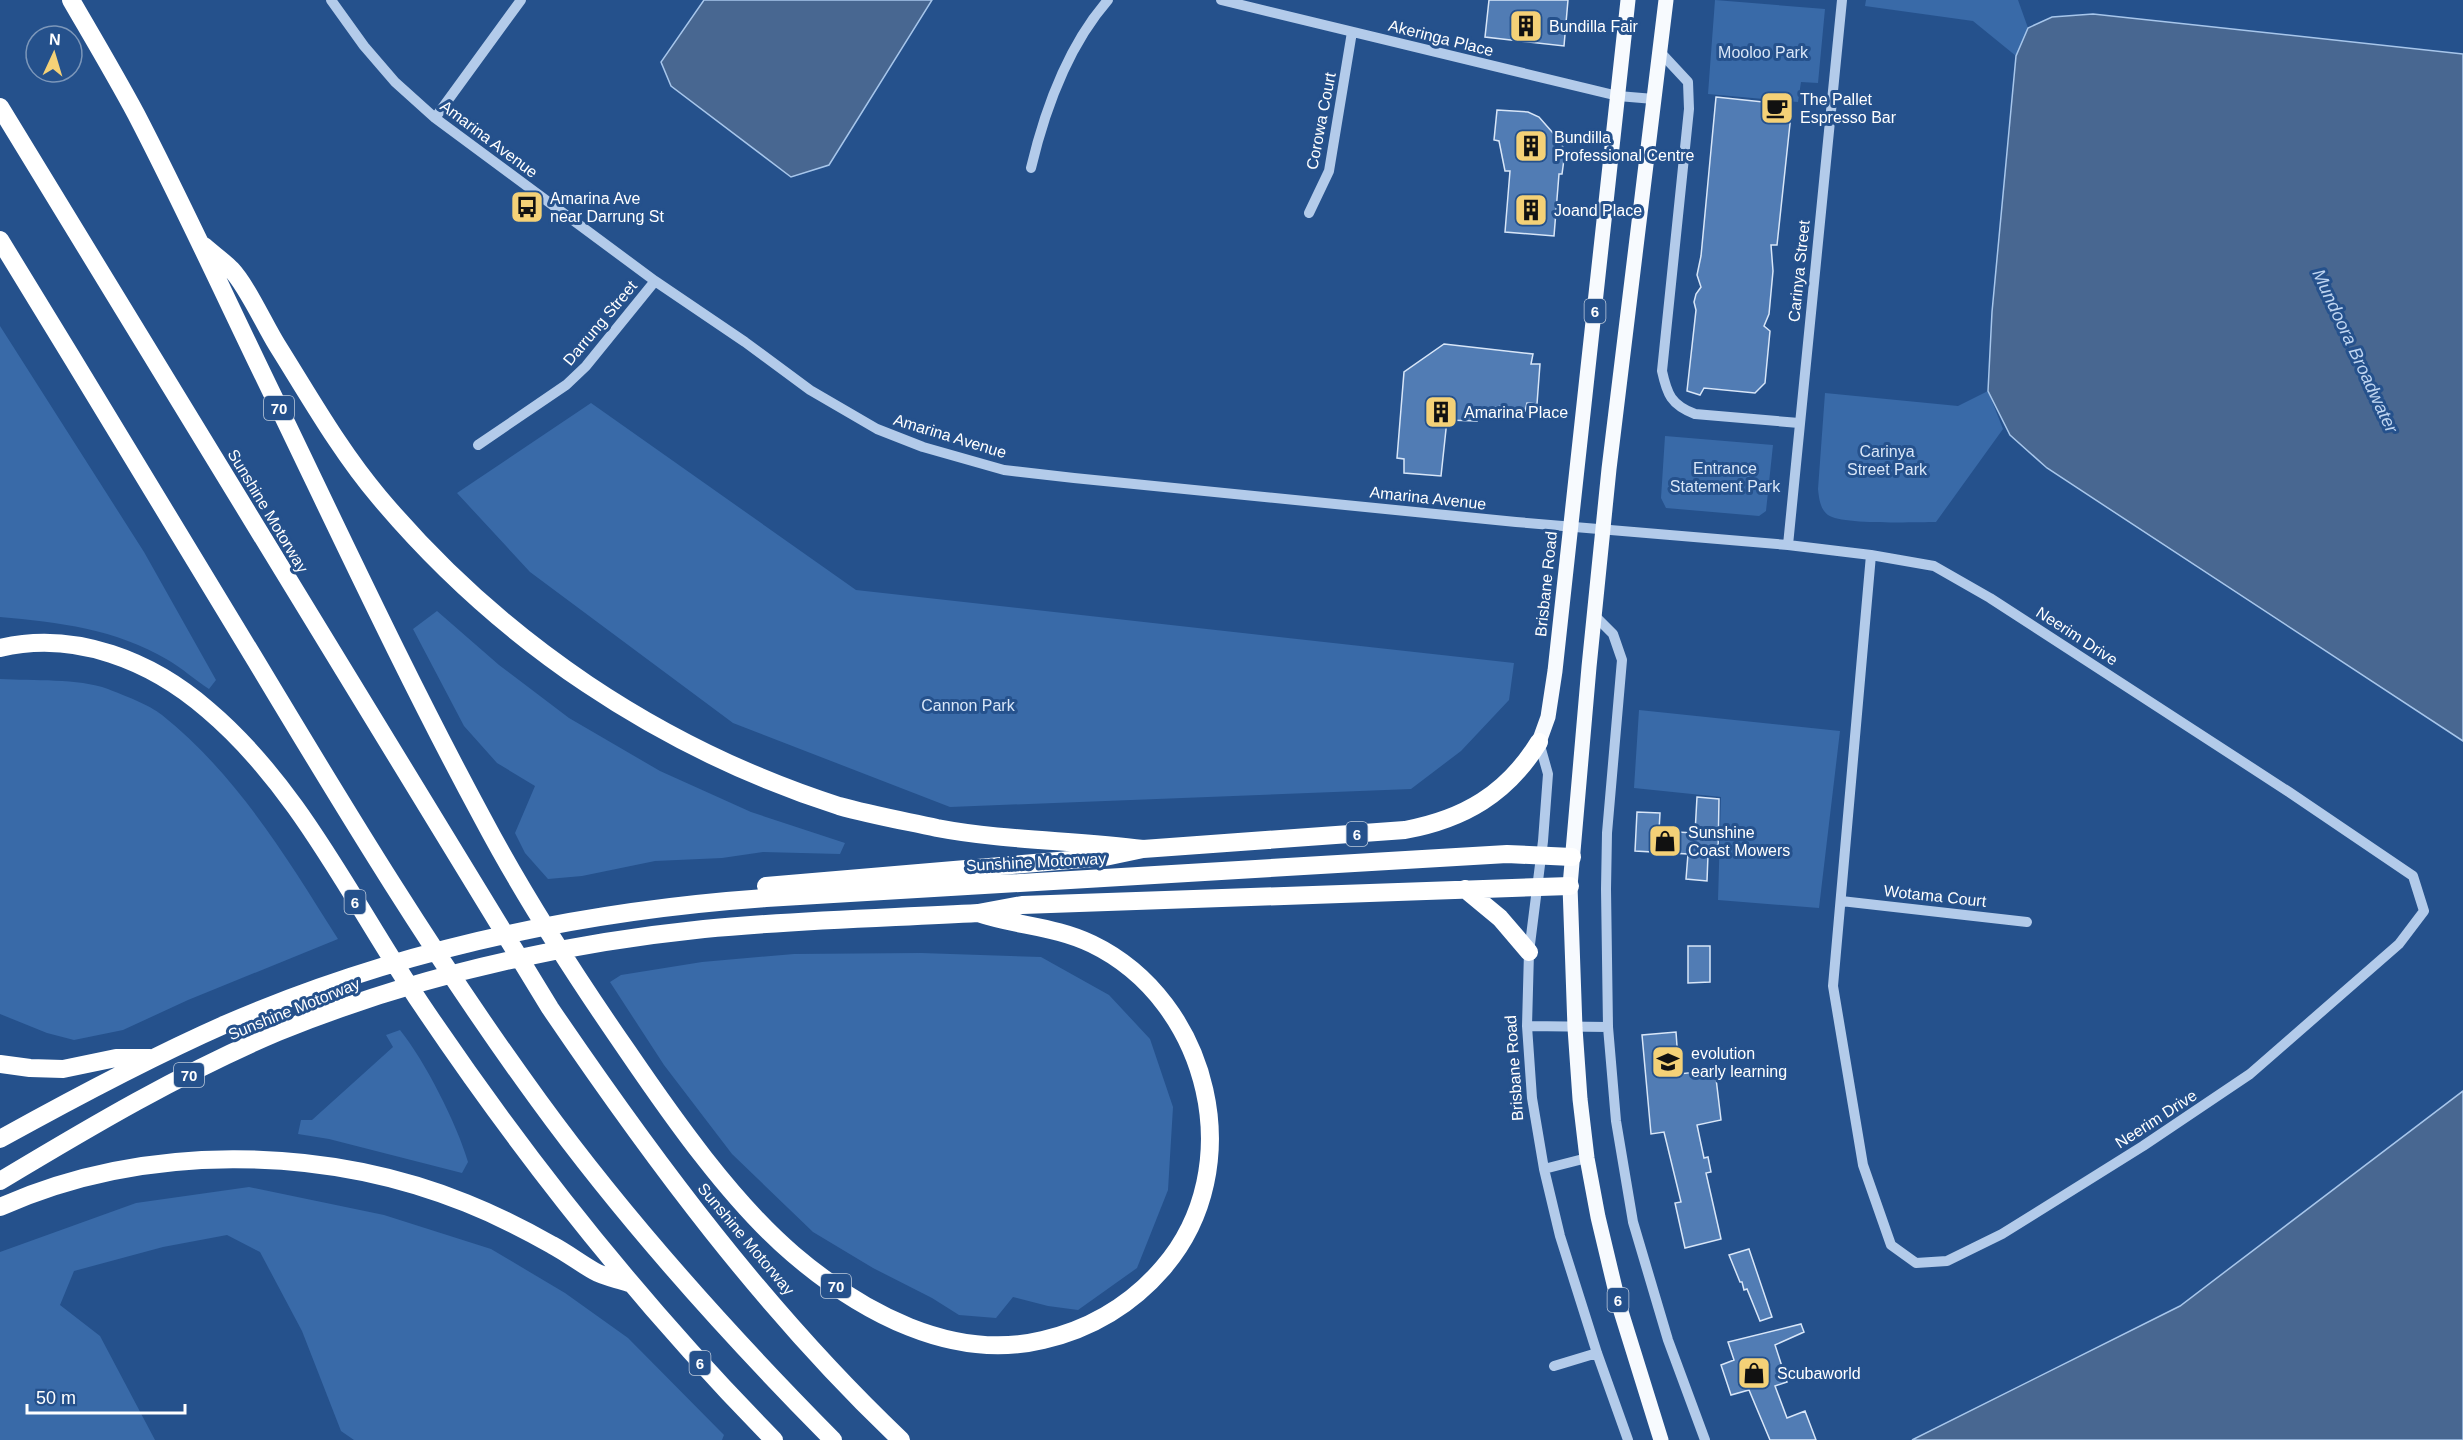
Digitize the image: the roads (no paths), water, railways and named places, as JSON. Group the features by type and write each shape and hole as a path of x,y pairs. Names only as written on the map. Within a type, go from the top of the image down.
{"highway":[{"name":"70","path":"70,0 135,112 427,712 485,824 584,989 654,1091 728,1185 761,1222 790,1252 821,1276 861,1303 912,1329 952,1341 988,1347 1024,1345 1065,1335 1118,1310 1143,1290 1168,1263 1197,1212 1207,1176 1211,1148 1209,1117 1204,1087 1186,1037 1169,1008 1146,981 1124,963 1094,944 1061,931 1032,924 1000,921 978,913"},
{"name":"Sunshine Motorway","path":"0,107 550,1008 619,1110 737,1263 901,1440"},
{"path":"0,240 330,784 467,999 540,1103 685,1282 765,1372 833,1440"},
{"path":"199,242 232,271 339,442 377,495 426,551 481,604 524,640 578,680 650,725 722,761 842,806 941,829 1001,837 1143,849"},
{"name":"6","path":"0,648 42,642 76,645 107,652 139,664 174,684 238,736 285,793 421,1004 573,1215 629,1283 723,1388 774,1440"},
{"name":"6","path":"726,900 766,886 1105,857 1143,849 1405,830 1425,826 1465,812 1501,789 1516,775 1539,742"},
{"name":"Sunshine Motorway","path":"0,1139 153,1058 268,1007 419,956 565,921 666,906 726,900 1507,854 1572,857"},
{"name":"Sunshine Motorway","path":"0,1181 132,1104 278,1032 389,993 483,966 582,946 705,929 978,913 1022,905 1570,886"},
{"path":"1465,889 1500,918 1529,952"},
{"name":"6","path":"0,1064 63,1069 116,1058 153,1058"},
{"path":"0,1207 23,1197 60,1186 134,1168 218,1160 301,1162 358,1171 465,1202 529,1232 596,1273 629,1283"}],"main road":[{"name":"Brisbane Road","path":"1539,742 1550,703 1628,0"},
{"name":"6","path":"1661,1440 1617,1296 1598,1218 1587,1158 1575,1028 1570,886 1594,615 1666,0"}],"street":[{"name":"Amarina Avenue","path":"331,0 364,46 395,82 435,118 655,281 846,413 877,429 923,447 1004,470 1604,529"},
{"path":"435,118 521,0"},
{"path":"1031,168 1041,124 1056,87 1090,26 1108,0"},
{"name":"Akeringa Place","path":"1221,0 1618,96 1654,99"},
{"name":"Carinya Street","path":"1788,545 1842,0"},
{"name":"Corowa Court","path":"1309,213 1329,171 1352,32"},
{"path":"1661,53 1688,82 1689,109 1662,370 1665,386 1669,396 1681,409 1695,414 1799,423"},
{"name":"Darrung Street","path":"478,445 566,385 586,366 655,281"},
{"name":"Neerim Drive","path":"1604,529 1788,545 1871,555 1934,566 2000,604 2289,792 2413,876 2424,911 2399,944 2250,1074 2143,1146 2002,1234 1947,1261 1916,1263 1891,1245 1863,1165 1833,986 1871,555"},
{"path":"1594,615 1613,634 1622,660 1607,833 1608,1027 1616,1121 1634,1222 1668,1340 1705,1440"},
{"name":"Brisbane Road","path":"1539,742 1548,774 1529,952 1527,1026 1532,1098 1544,1169 1560,1236 1597,1353 1628,1440"},
{"name":"Wotama Court","path":"1841,901 2027,922"},
{"path":"1527,1026 1608,1027"},
{"path":"1544,1169 1587,1158"},
{"path":"1554,1366 1597,1353"}],"water":[{"path":"704,0 932,0 829,165 791,177 671,86 661,62"},
{"name":"Mundoora Broadwater","path":"2093,14 2463,54 2463,741 2047,468 2010,435 1988,391 1992,312 2016,56 2028,28 2052,17"},
{"path":"2463,1091 2463,1440 1912,1440 2180,1306"}],"place":[{"name":"Bundilla Fair","path":"1526,26"},
{"name":"The Pallet Espresso Bar","path":"1777,108"},
{"name":"Bundilla Professional Centre","path":"1531,146"},
{"name":"Amarina Ave near Darrung St","path":"527,207"},
{"name":"Joand Place","path":"1531,210"},
{"name":"Amarina Place","path":"1441,412"},
{"name":"Sunshine Coast Mowers","path":"1665,841"},
{"name":"evolution early learning","path":"1668,1062"},
{"name":"Scubaworld","path":"1754,1373"}],"park label":[{"name":"Mooloo Park","path":"1763,52"},
{"name":"Carinya Street Park","path":"1887,460"},
{"name":"Entrance Statement Park","path":"1725,477"},
{"name":"Cannon Park","path":"968,705"}]}
